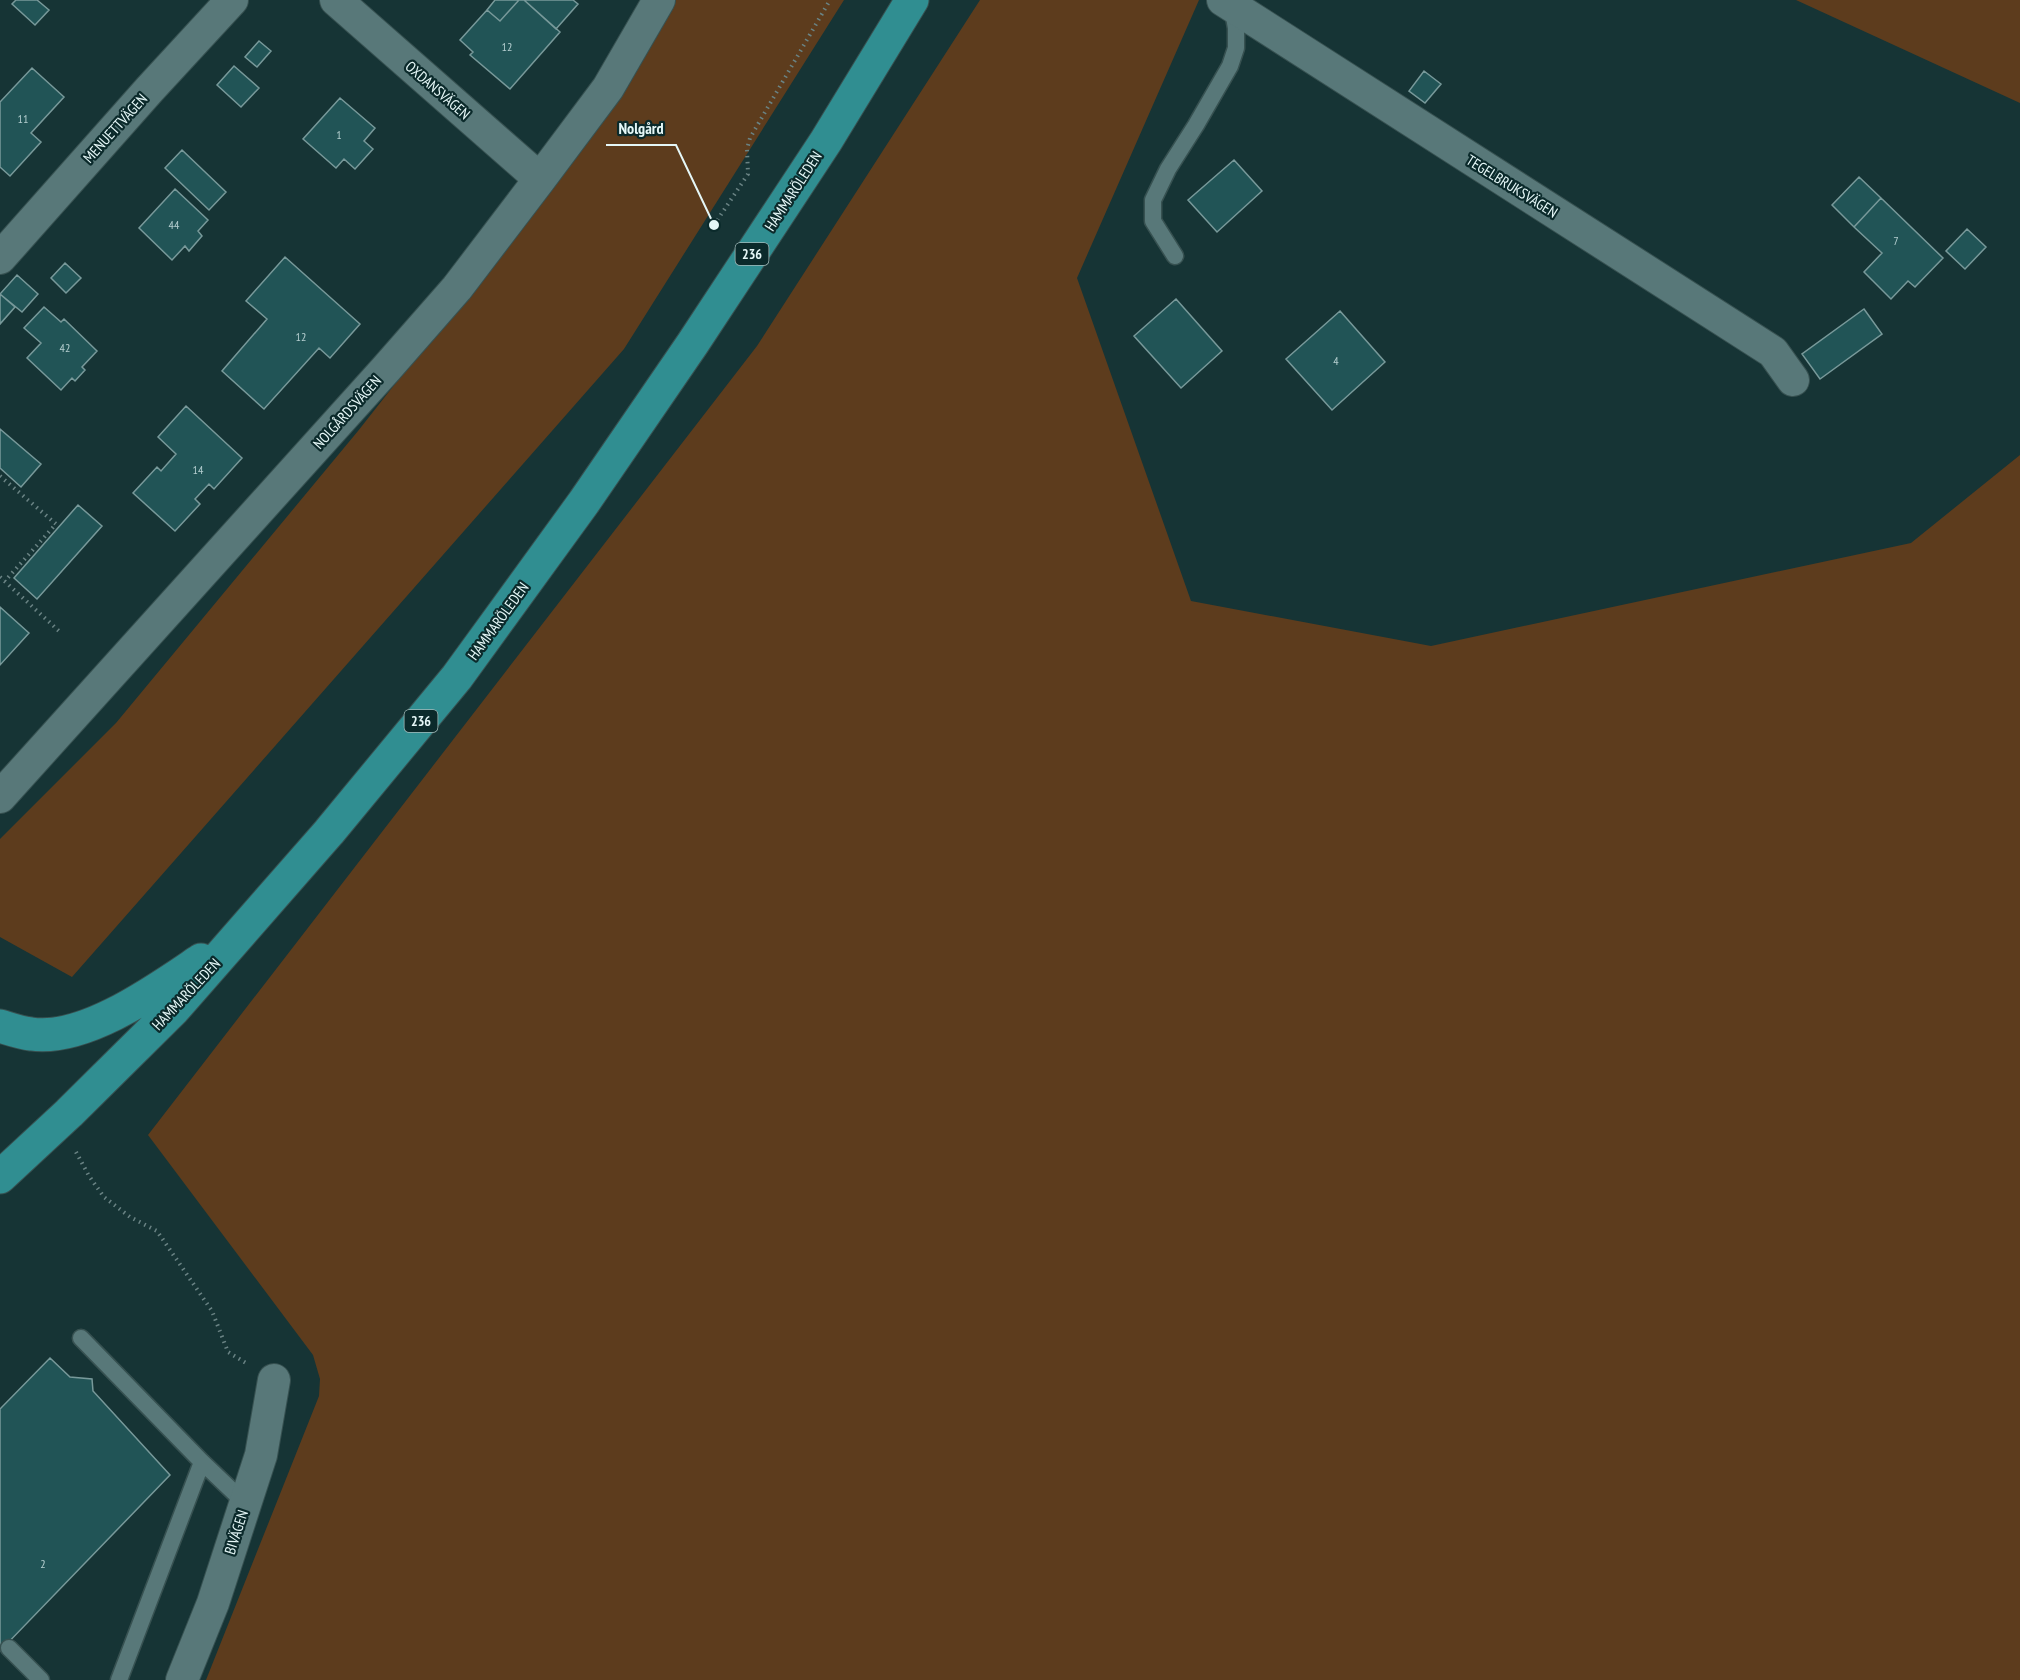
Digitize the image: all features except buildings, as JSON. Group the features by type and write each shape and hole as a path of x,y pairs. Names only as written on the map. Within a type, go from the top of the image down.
{"main road":[{"name":"HAMMARÖLEDEN","path":"0,1177 174,1009 336,824 457,678 571,521 687,352 820,151 912,0"},
{"name":"236","path":"0,1026 32,1035 72,1032 105,1018 157,990 244,930"}],"street":[{"name":"MENUETTVÄGEN","path":"0,258 232,0"},
{"name":"OXDANSVÄGEN","path":"336,0 540,179"},
{"name":"NOLGÅRDSVÄGEN","path":"0,797 457,288 608,88 659,0"},
{"name":"TEGELBRUKSVÄGEN","path":"1227,3 1773,352 1792,380"},
{"name":"BIVÄGEN","path":"182,1680 213,1603 261,1455 274,1380"}],"lane":[{"path":"1174,256 1153,221 1153,200 1168,169 1230,66 1236,48 1236,28 1227,3"},
{"path":"81,1338 245,1503"},
{"path":"119,1680 202,1462"},
{"path":"9,1648 41,1680"}],"path":[{"path":"714,225 748,174 747,149 750,138 830,0"},
{"path":"0,476 56,524 5,581"},
{"path":"0,577 59,631"},
{"path":"60,1121 89,1176 104,1197 130,1216 157,1231 212,1311 228,1352 274,1380"}],"shaded area":[{"path":"662,0 844,0 624,349 72,977 0,937 0,839 116,723 358,431 543,196"},
{"path":"980,0 1199,0 1077,278 1191,601 1431,646 1911,543 2020,455 2020,1680 206,1680 319,1396 320,1379 313,1355 148,1135 757,346"},
{"path":"1796,0 2020,0 2020,103"}],"place":[{"name":"Nolgård","path":"714,225"}]}
